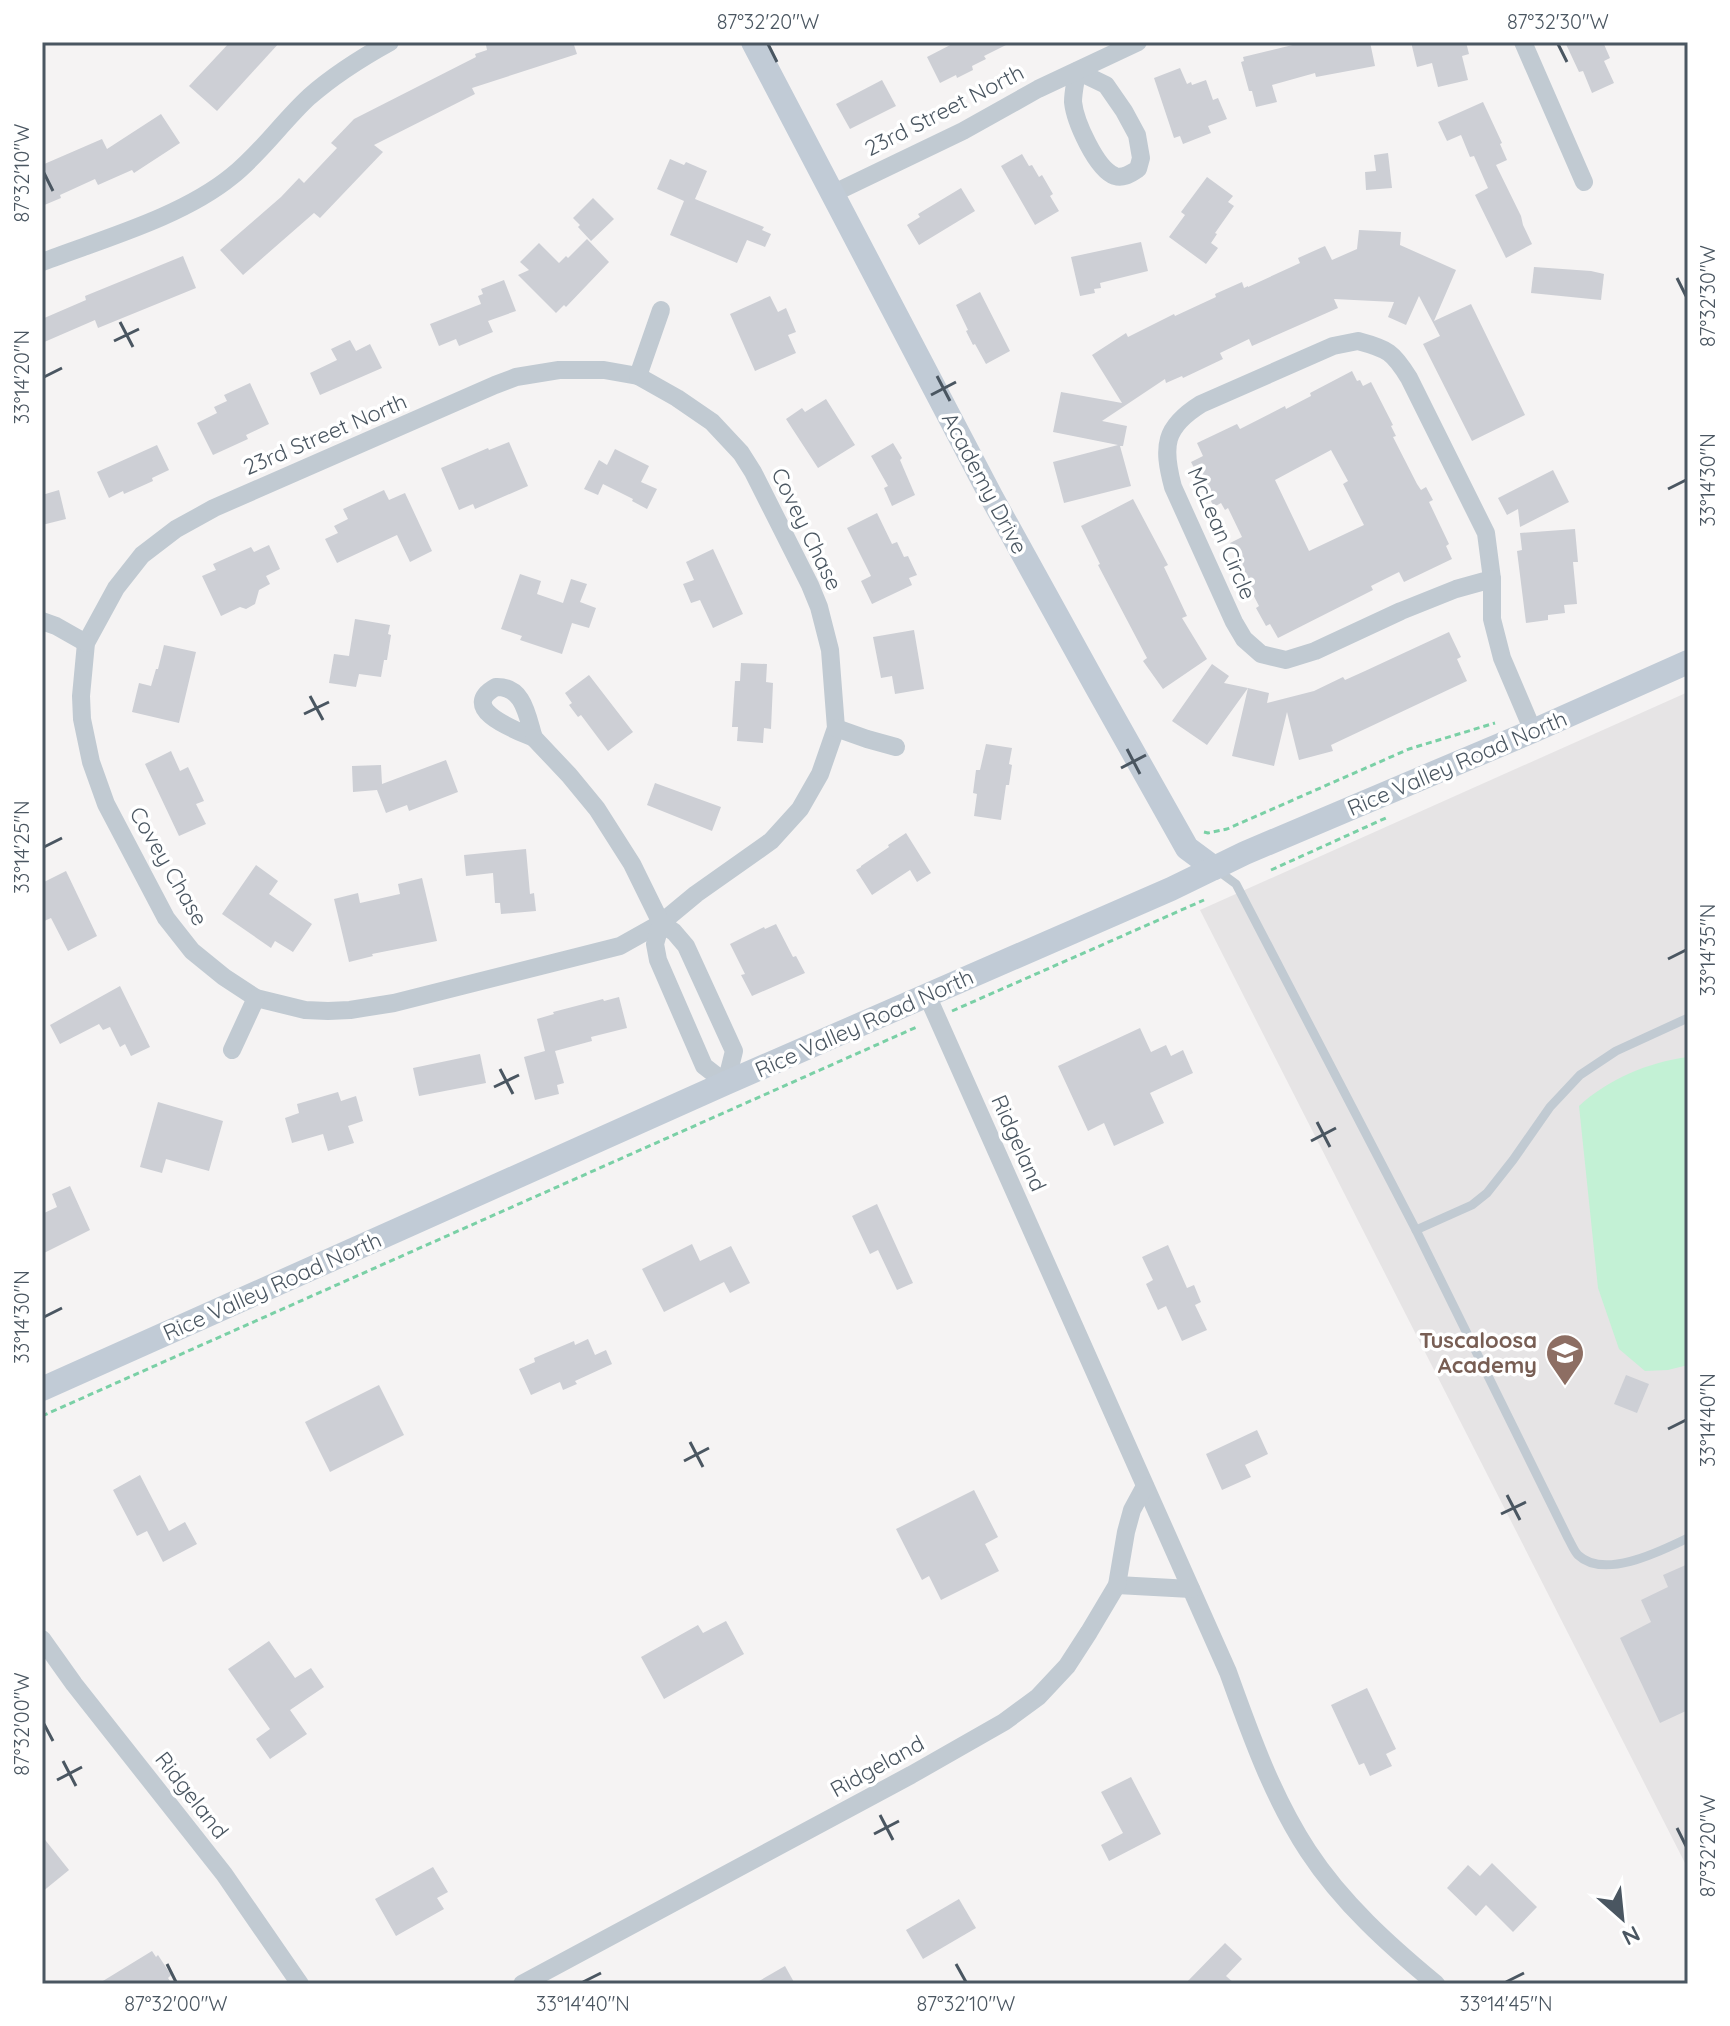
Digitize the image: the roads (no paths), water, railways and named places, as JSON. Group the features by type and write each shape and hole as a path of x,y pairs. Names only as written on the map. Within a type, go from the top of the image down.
{"street":[{"path":"42,262 176,211 214,190 247,163 308,98 342,71 390,42"},
{"name":"Academy Drive","path":"753,42 992,498 1187,848 1214,868"},
{"name":"23rd Street North","path":"834,193 1138,42"},
{"path":"1523,42 1584,182"},
{"path":"1077,71 1106,85 1137,135 1141,158 1138,169 1129,175 1113,176 1096,158 1083,134 1073,102 1077,71"},
{"path":"638,376 661,310"},
{"name":"McLean Circle","path":"1492,579 1456,589 1401,611 1315,651 1286,660 1261,654 1244,639 1234,622 1173,487 1167,464 1167,445 1173,428 1185,414 1201,404 1333,346 1358,341 1383,347 1398,360 1409,378 1486,533 1492,579 1492,619 1502,658 1529,720"},
{"name":"23rd Street North","path":"86,643 116,588 142,555 176,529 214,508 516,377 559,370 604,370 638,376"},
{"name":"Covey Chase","path":"86,643 82,719 91,762 106,804 178,935 224,977 256,998 305,1010 350,1010 394,1003 620,946 661,923 771,841 811,792 836,728 830,650 819,607 753,472 741,453 712,422 638,376"},
{"path":"42,621 86,643"},
{"name":"Rice Valley Road North","path":"42,1389 726,1083 932,1007 1245,853 1529,720 1688,662"},
{"path":"836,728 896,747"},
{"path":"534,738 597,809 632,864 661,923 686,946 734,1051 726,1083 704,1066 658,960 655,944 661,923"},
{"path":"232,1050 256,998"},
{"name":"Ridgeland","path":"932,1007 1228,1672 1286,1815 1336,1888 1397,1951 1436,1984"},
{"name":"Ridgeland","path":"522,1984 898,1782 1004,1722 1038,1697 1067,1666 1117,1585 1132,1510 1145,1486"},
{"path":"1117,1585 1191,1589"},
{"name":"Ridgeland","path":"42,1639 224,1874 300,1984"}],"lane":[{"path":"1214,868 1236,884 1416,1230 1578,1555 1597,1565 1642,1559 1688,1538"},
{"path":"1416,1230 1472,1205 1487,1193 1550,1107 1580,1075 1616,1051 1688,1018"}],"place":[{"name":"Tuscaloosa Academy","path":"1565,1387"}]}
